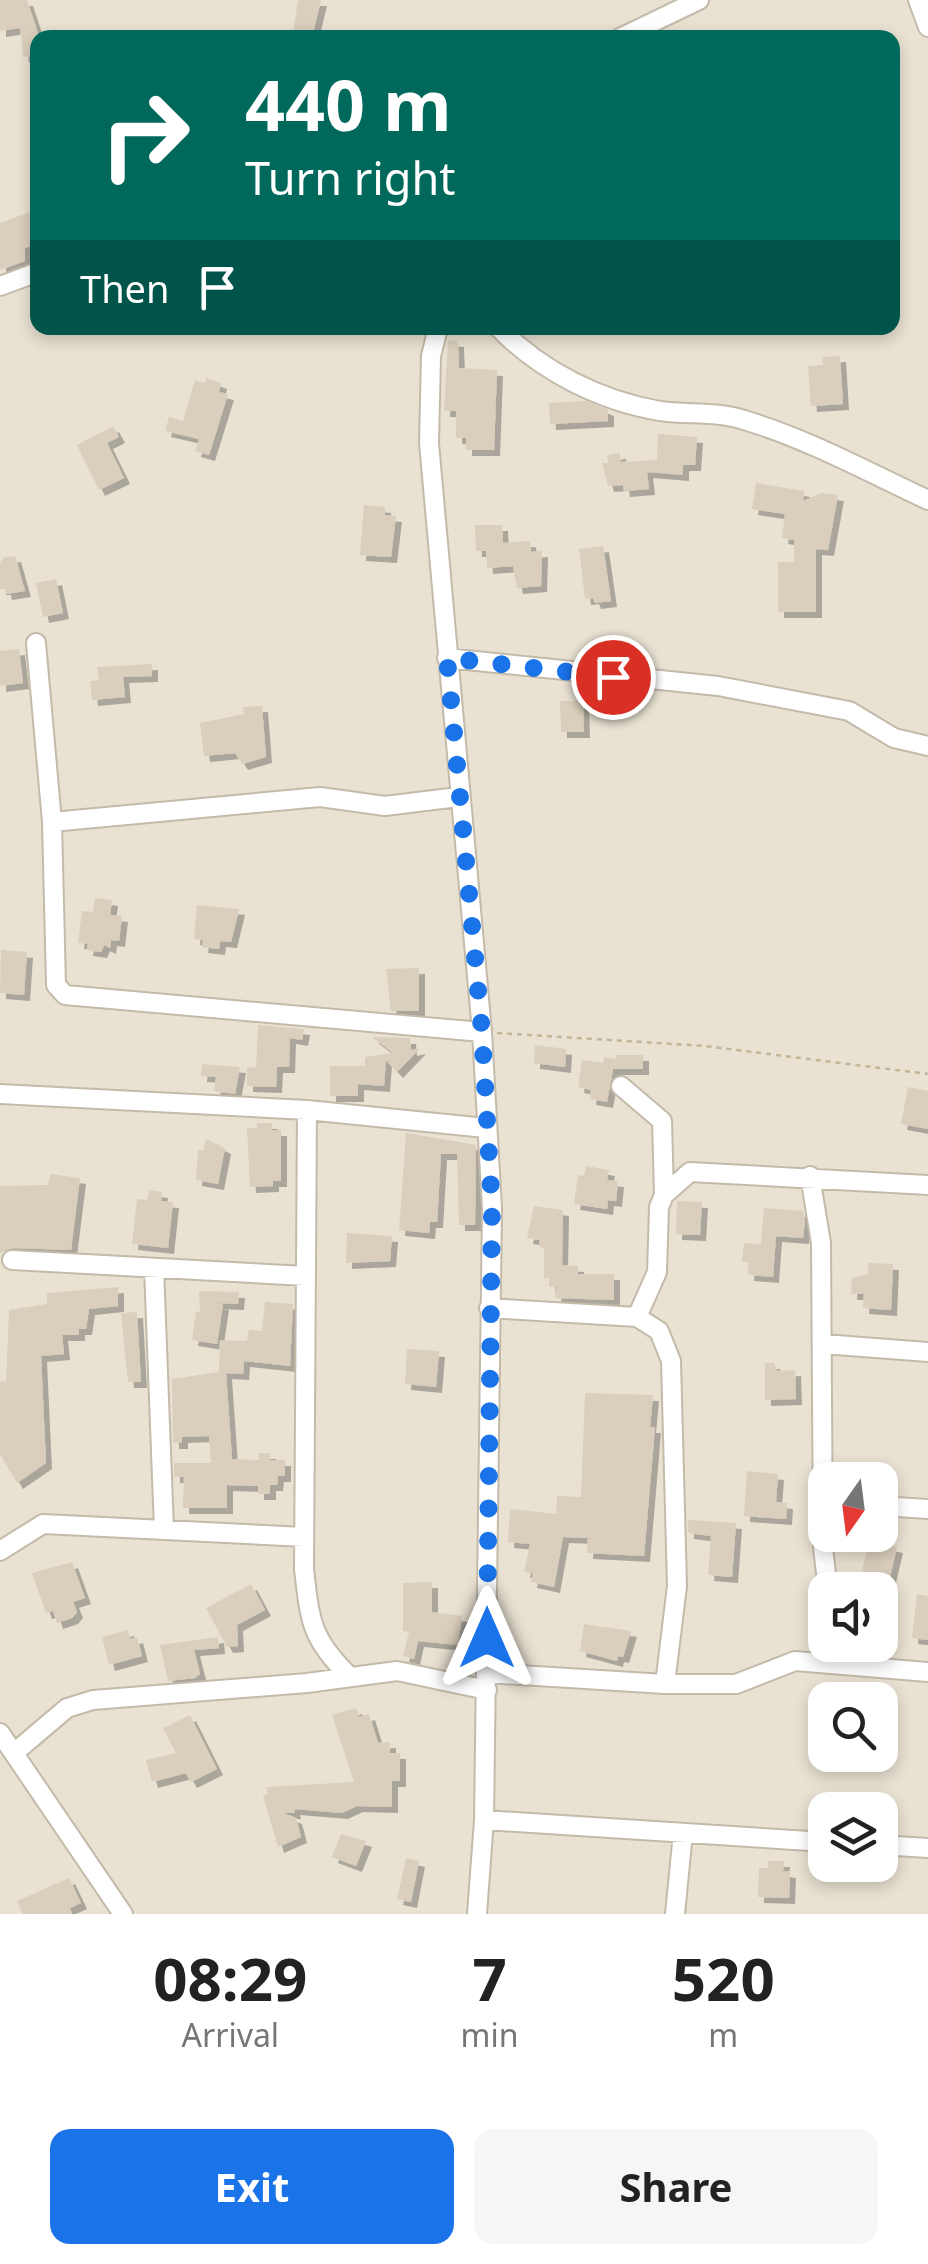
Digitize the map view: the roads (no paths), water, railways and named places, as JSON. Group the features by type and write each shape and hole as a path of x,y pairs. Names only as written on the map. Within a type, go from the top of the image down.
{"street":[{"path":"636,30 699,0"},
{"path":"918,0 928,26"},
{"path":"0,286 30,275"},
{"path":"436,335 431,356 428,443 482,1032 492,1208 487,1681 477,1914"},
{"path":"507,335 544,369 604,394 661,411 741,418 923,494"},
{"path":"36,643 52,822 56,985 64,995 482,1032"},
{"path":"447,658 718,686 850,711 894,738 928,746"},
{"path":"52,822 320,797 386,806 458,797"},
{"path":"621,1086 662,1121 664,1195 660,1207 658,1272 636,1317"},
{"path":"0,1094 307,1110 486,1128"},
{"path":"307,1110 304,1537 310,1625 322,1649 350,1677"},
{"path":"664,1195 690,1172 928,1185"},
{"path":"810,1176 820,1244 824,1462"},
{"path":"12,1260 306,1276"},
{"path":"154,1268 164,1530"},
{"path":"489,1308 636,1317 659,1331 667,1342 677,1586 665,1684"},
{"path":"823,1344 928,1352"},
{"path":"898,1507 928,1509"},
{"path":"0,1551 43,1524 304,1537"},
{"path":"14,1753 67,1708 93,1700 397,1670 487,1681 736,1684 780,1663 808,1657"},
{"path":"870,1662 928,1672"},
{"path":"0,1734 123,1914"},
{"path":"484,1820 808,1841"},
{"path":"674,1914 683,1833"},
{"path":"898,1846 928,1848"}]}
